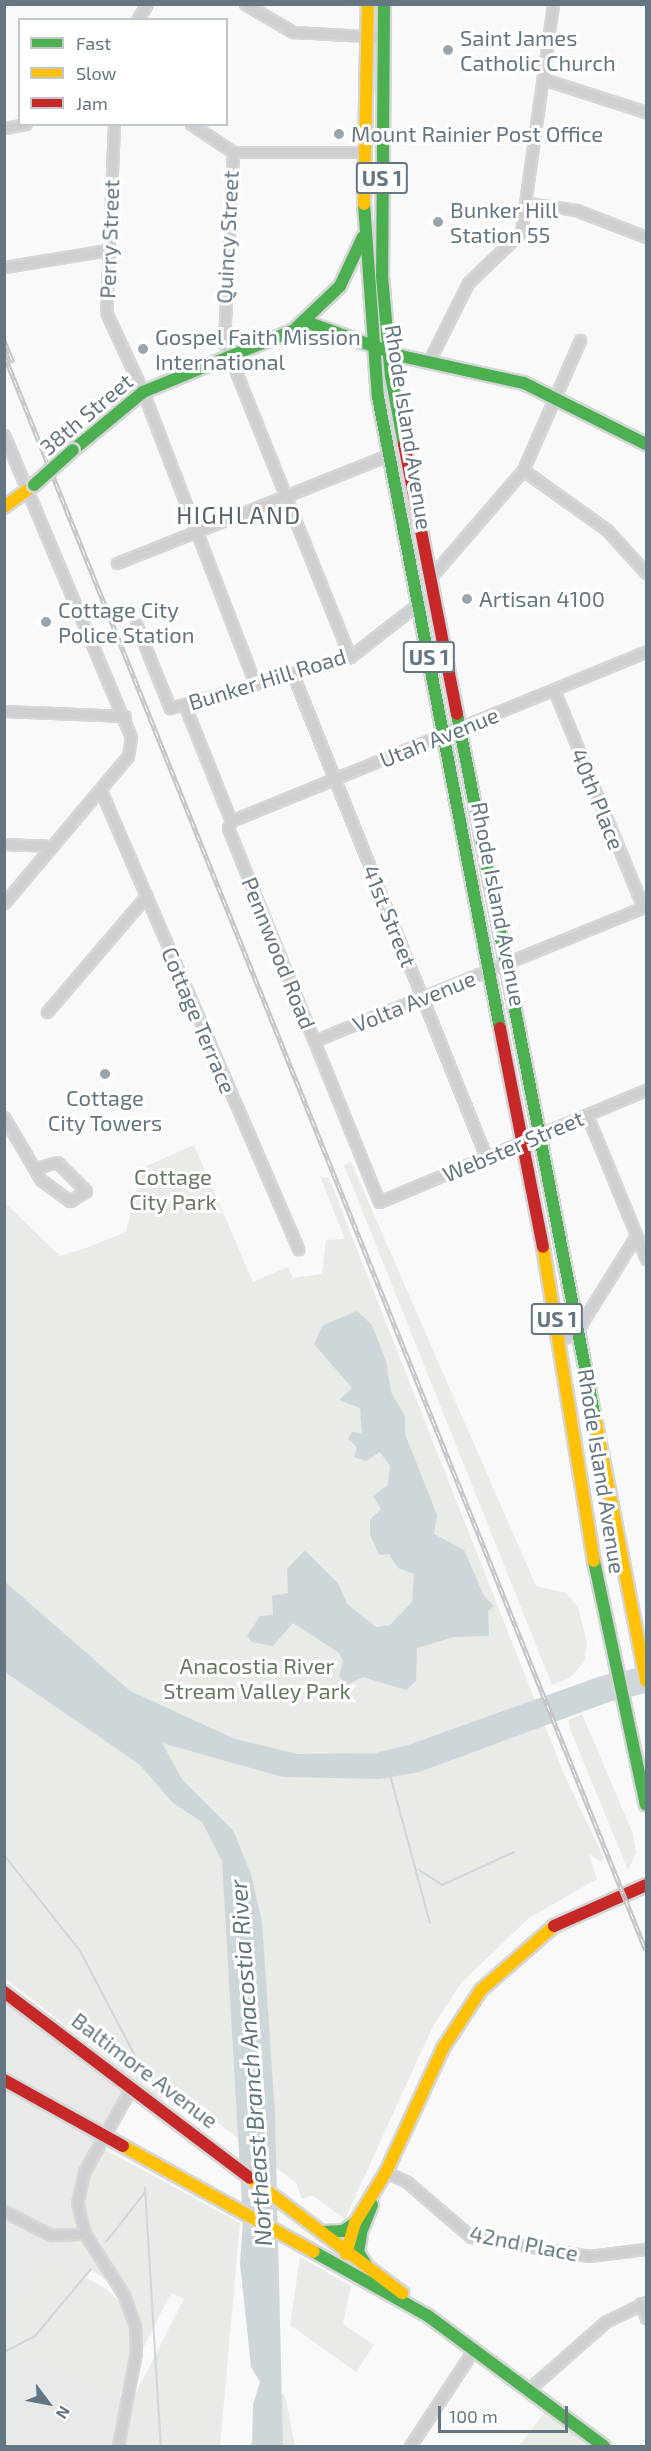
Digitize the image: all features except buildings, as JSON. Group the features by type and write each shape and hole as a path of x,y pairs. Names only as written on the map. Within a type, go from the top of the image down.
{"main road":[{"name":"Rhode Island Avenue","path":"368,4 364,232 372,344 389,455 491,969 561,1340 616,1670 646,1805"},
{"name":"Rhode Island Avenue","path":"384,4 382,276 388,352 428,581 460,728 503,963 646,1681"},
{"path":"297,327 340,286 364,232"},
{"name":"38th Street","path":"4,507 30,489 143,392 297,327 329,321 388,352 492,373 551,398 646,444"},
{"path":"346,2254 443,2048 495,1974 572,1914 646,1885"},
{"name":"Baltimore Avenue","path":"4,1992 309,2221 346,2254 376,2274 428,2316 603,2446"},
{"name":"Baltimore Avenue","path":"4,2080 326,2256 428,2316"},
{"path":"322,2232 358,2229"},
{"path":"358,2229 358,2252 376,2274"},
{"path":"326,2256 346,2254"},
{"path":"346,2254 363,2279"}],"street":[{"path":"138,18 147,4"},
{"path":"245,4 292,32 384,37"},
{"path":"429,361 468,282 521,232 528,203 553,4"},
{"path":"543,79 646,112"},
{"name":"Perry Street","path":"114,126 106,312 143,392 255,684"},
{"path":"194,126 233,152 366,152"},
{"name":"Quincy Street","path":"233,152 221,325 228,355 350,657"},
{"path":"528,203 576,210 646,237"},
{"path":"4,267 108,250"},
{"path":"428,581 523,470 551,398 580,340"},
{"path":"4,435 30,489 125,716 131,737 128,756 4,903"},
{"path":"117,562 389,455"},
{"path":"523,470 607,530 646,573"},
{"name":"Bunker Hill Road","path":"136,624 170,708 350,657 419,603"},
{"name":"Utah Avenue","path":"231,821 333,777 646,652"},
{"name":"41st Street","path":"293,675 486,1157"},
{"name":"40th Place","path":"554,690 645,906"},
{"name":"Pennwood Road","path":"184,704 231,821 228,828 379,1202"},
{"path":"4,711 125,716"},
{"name":"Cottage Terrace","path":"101,790 298,1250"},
{"path":"4,844 52,846"},
{"path":"47,1011 146,896"},
{"name":"Volta Avenue","path":"314,1041 423,999 503,963 645,906"},
{"name":"Webster Street","path":"379,1202 486,1157 524,1144 646,1090"},
{"path":"587,1115 646,1258"},
{"path":"4,1117 41,1180 70,1202 86,1191 57,1162 36,1168"},
{"path":"561,1340 576,1332 636,1236"},
{"path":"118,2446 136,2352 135,2326 124,2295 85,2234 79,2188 104,2135 131,2088"},
{"name":"42nd Place","path":"386,2172 407,2182 471,2237 589,2256 646,2249"},
{"path":"4,2211 51,2235 85,2234"},
{"path":"528,2390 598,2327 644,2302 646,2318"},
{"path":"410,2446 474,2349"}],"shaded area":[{"path":"4,1992 131,2088 92,2157 91,2269 24,2343 127,2400 118,2446 5,2446"}],"green space":[{"name":"Anacostia River Stream Valley Park","path":"194,1145 253,1282 288,1267 293,1278 322,1274 326,1240 345,1239 320,1176 329,1178 564,1774 604,1858 601,1862 589,1854 597,1879 529,1918 461,1983 433,2026 345,2219 312,2195 302,2199 296,2183 185,2098 159,2099 5,1978 4,1202 60,1256 126,1232 142,1168"},
{"path":"351,1162 536,1586 566,1593 578,1607 587,1643 584,1662 570,1678 552,1685 344,1165"},
{"path":"582,1714 633,1834 636,1853 628,1870 570,1729 568,1720"},
{"path":"102,2148 240,2223 220,2446 119,2446 132,2401 184,2299 171,2293 117,2400 31,2358 5,2370 5,2320 41,2253 105,2288 125,2307 119,2291 78,2259 67,2234 71,2206"},
{"path":"300,2257 351,2286 343,2324 374,2345 356,2372 290,2325"},
{"path":"269,2387 285,2396 295,2446 250,2446"},
{"path":"550,2406 603,2446 519,2446"}],"water":[{"path":"357,1311 372,1325 386,1361 391,1392 405,1416 405,1434 437,1515 434,1534 464,1550 484,1596 494,1606 488,1611 489,1636 454,1637 417,1648 416,1681 406,1690 363,1677 346,1685 339,1676 343,1661 338,1652 293,1623 273,1646 252,1642 247,1636 260,1616 273,1615 272,1596 288,1593 287,1569 305,1550 338,1583 347,1604 376,1627 390,1625 412,1602 414,1574 398,1568 389,1554 379,1555 370,1534 370,1520 381,1509 373,1496 388,1485 390,1466 380,1452 366,1461 354,1457 357,1447 348,1439 352,1432 362,1433 360,1408 339,1400 352,1388 314,1344 323,1325"},
{"name":"Northeast Branch Anacostia River","path":"4,1581 130,1691 235,1739 297,1754 376,1753 408,1745 601,1676 646,1666 646,1693 609,1702 419,1772 380,1779 283,1777 162,1743 182,1779 233,1830 251,1874 262,1922 275,2114 283,2446 252,2446 253,2404 260,2382 251,2367 240,2263 243,2221 222,1861 202,1822 173,1803 139,1764 5,1672"}],"waterway":[{"path":"390,1775 430,1923"},
{"path":"419,1870 442,1885 514,1852"},
{"path":"4,1855 80,1951 141,2067"},
{"path":"145,2188 161,2446"},
{"path":"106,2242 145,2192"},
{"path":"4,2352 35,2336 91,2269"}],"railway":[{"path":"4,340 13,362"},
{"path":"4,354 646,1950"}],"traffic: fast":[{"path":"384,4 382,276 391,376 404,444"},
{"path":"364,204 378,397 500,1028"},
{"path":"297,327 340,286 363,237"},
{"path":"312,324 401,356 524,383 646,444"},
{"path":"73,450 143,392 304,326"},
{"path":"34,485 73,450"},
{"path":"457,714 595,1418"},
{"path":"594,1561 646,1805"},
{"path":"357,2242 372,2205"},
{"path":"322,2232 343,2231 355,2223"},
{"path":"361,2234 358,2252 366,2265"},
{"path":"314,2252 428,2316 604,2446"}],"traffic: slow":[{"path":"364,204 368,4"},
{"path":"4,507 34,485"},
{"path":"543,1247 594,1561"},
{"path":"595,1418 646,1681"},
{"path":"346,2254 355,2223 386,2172 443,2048 481,1990 554,1926"},
{"path":"123,2146 314,2252"},
{"path":"250,2178 402,2293"}],"traffic: jam":[{"path":"404,444 457,714"},
{"path":"500,1028 543,1247"},
{"path":"554,1926 646,1885"},
{"path":"4,1992 250,2178"},
{"path":"4,2080 123,2146"}],"place":[{"name":"Saint James Catholic Church","path":"448,50"},
{"name":"Mount Rainier Post Office","path":"339,134"},
{"name":"Bunker Hill Station 55","path":"438,222"},
{"name":"Gospel Faith Mission International","path":"143,349"},
{"name":"Artisan 4100","path":"467,599"},
{"name":"Cottage City Police Station","path":"46,622"},
{"name":"Cottage City Towers","path":"105,1074"}],"district":[{"name":"HIGHLAND","path":"239,515"}],"park label":[{"name":"Cottage City Park","path":"173,1188"}]}
